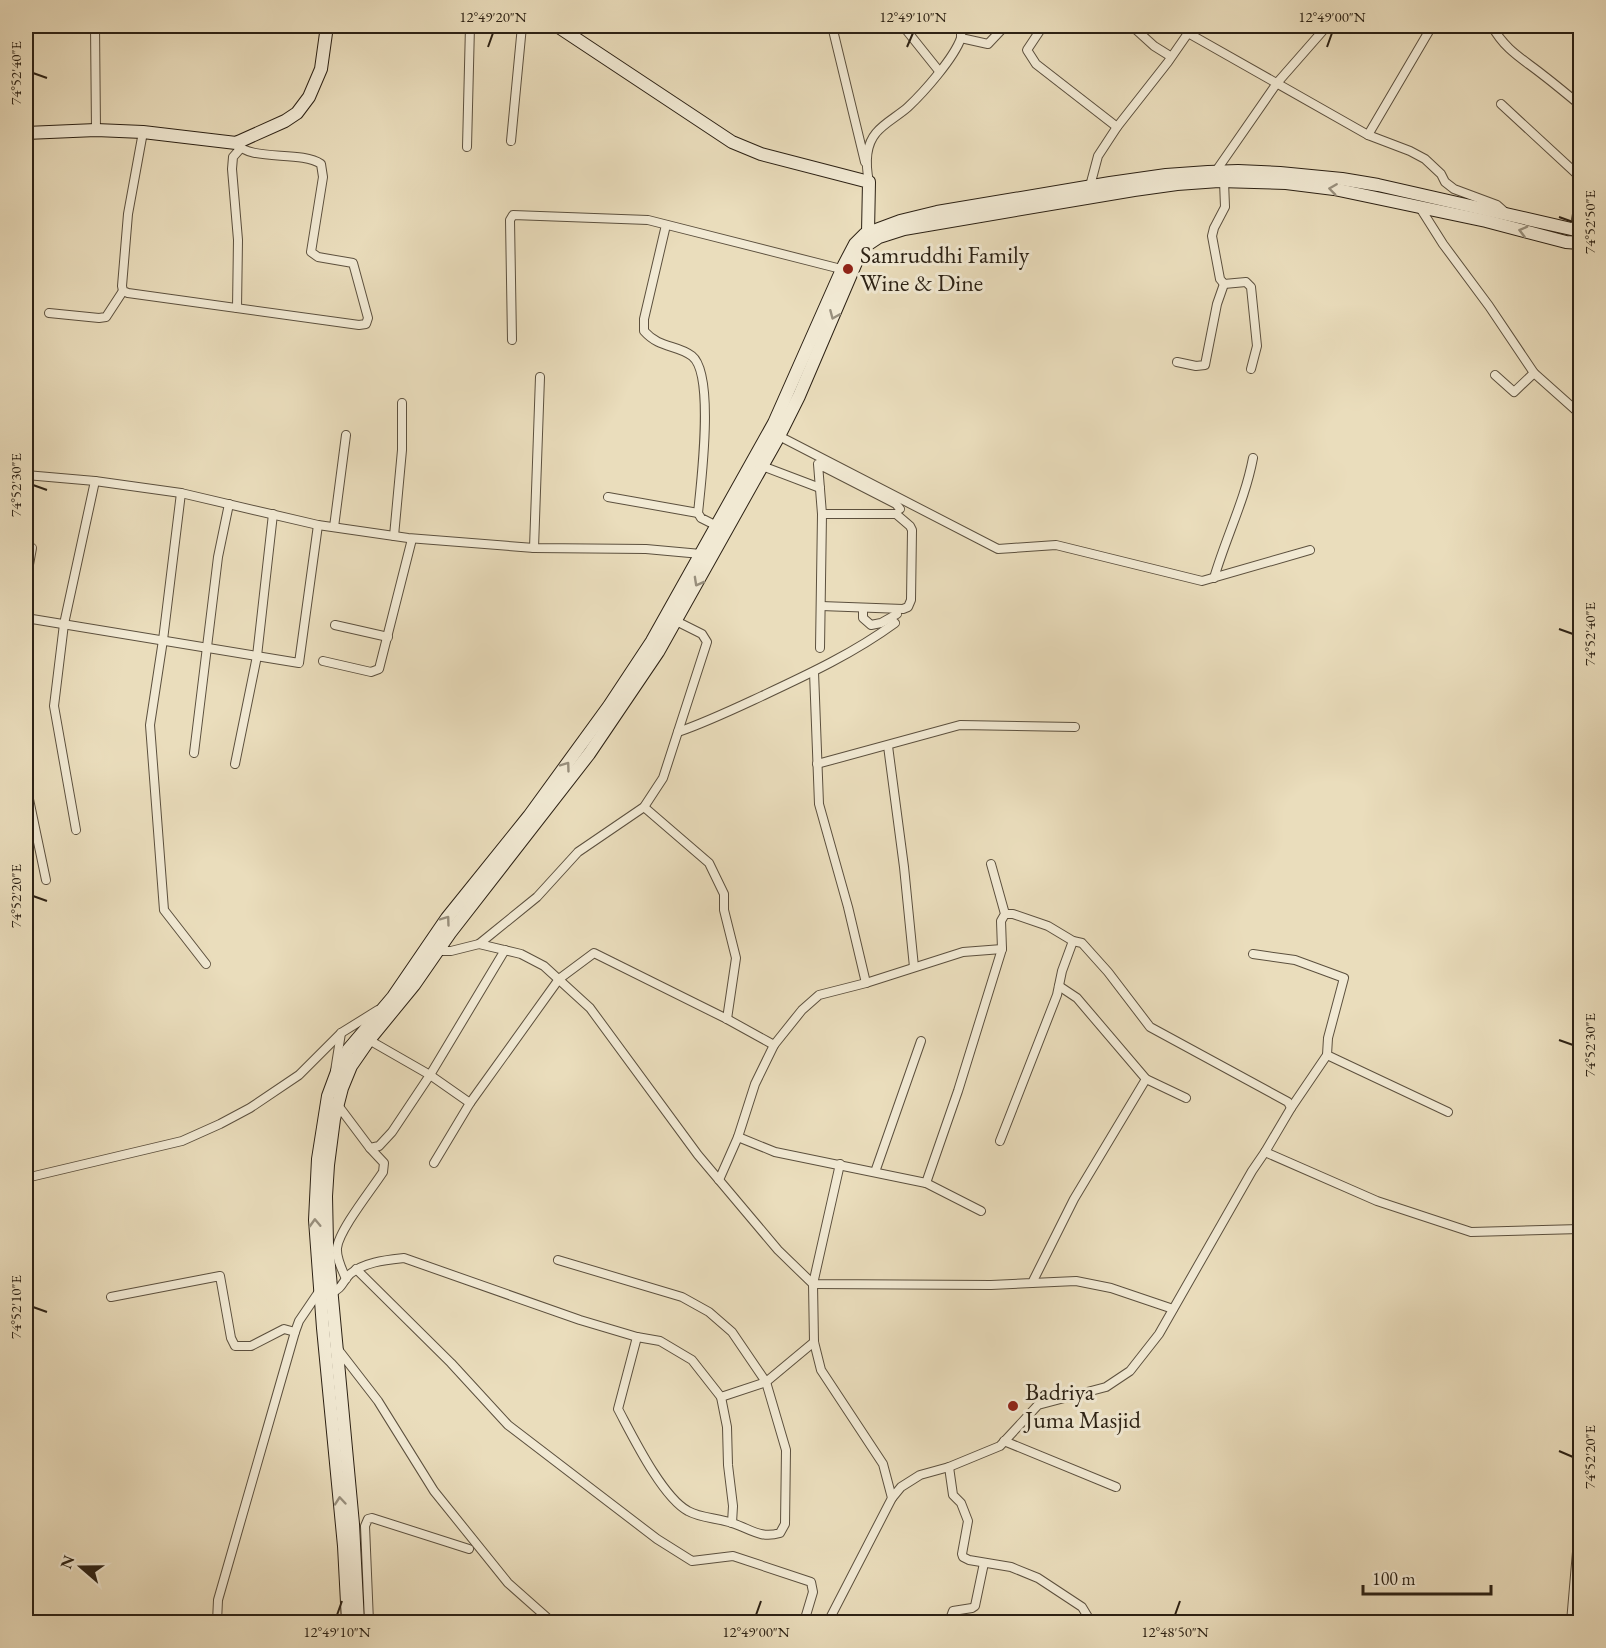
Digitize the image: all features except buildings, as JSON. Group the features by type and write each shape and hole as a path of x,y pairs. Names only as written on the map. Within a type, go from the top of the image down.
{"main road":[{"path":"26,133 96,130 143,132 238,146 297,113 309,97 321,69 327,26"},
{"path":"557,26 732,142 761,154 869,182 871,237"},
{"path":"325,1292 326,1196 334,1119 342,1088 351,1066 433,948 589,754 658,652 676,621 701,554 717,526 762,466 799,396 847,271 855,244 900,221 937,212 1166,175 1220,176 1280,173 1342,179 1378,185 1577,231"},
{"path":"871,237 951,220 1220,176 1334,189 1419,206 1566,242 1581,243"},
{"path":"433,948 447,918 529,816 682,600 741,493 847,271"},
{"path":"348,1623 328,1325 315,1220 316,1191 328,1096 336,1074 348,1050 384,1007 410,982"},
{"path":"328,1325 336,1347 355,1547 358,1623"}],"street":[{"path":"94,26 96,130"},
{"path":"466,147 470,26"},
{"path":"511,141 522,26"},
{"path":"832,26 869,182"},
{"path":"903,26 939,71"},
{"path":"866,168 869,148 875,134 908,107 939,71 958,47 961,26"},
{"path":"961,38 988,44 1005,26"},
{"path":"1043,26 1027,50 1036,64 1117,127"},
{"path":"1132,26 1154,46 1170,56"},
{"path":"1224,284 1220,279 1212,242 1214,228 1225,207 1220,176 1277,83 1327,26"},
{"path":"1368,135 1432,26"},
{"path":"1492,26 1497,35 1523,61 1581,105"},
{"path":"1090,186 1098,156 1190,29 1277,83 1368,135 1425,159 1454,189 1497,205 1509,215"},
{"path":"1501,104 1581,177"},
{"path":"49,313 106,317 123,291 128,214 143,132"},
{"path":"123,291 128,293 358,326 366,324 368,318 353,263 318,257 311,252 323,177 321,164 310,159 264,154 238,146 233,157 232,169 238,240 237,308"},
{"path":"1577,231 1581,197"},
{"path":"1419,206 1534,373 1581,414"},
{"path":"512,340 510,220 513,215 648,220 847,271"},
{"path":"666,225 644,319 644,331 652,340 692,356 701,367 704,379 704,439 698,513 701,518 717,526"},
{"path":"1224,284 1246,282 1251,287 1257,346 1251,369"},
{"path":"1177,362 1196,366 1205,365 1217,304 1224,284"},
{"path":"1495,375 1514,392 1534,373"},
{"path":"534,548 540,377"},
{"path":"394,536 402,450 402,403"},
{"path":"334,527 346,435"},
{"path":"779,436 998,549 1056,545 1202,581 1310,550"},
{"path":"1214,578 1224,544 1245,494 1253,458"},
{"path":"820,648 822,514 818,464 896,504 900,509"},
{"path":"762,466 820,488"},
{"path":"26,475 95,481 181,493 318,525 412,539 534,548 646,549 701,554"},
{"path":"76,830 54,706 63,624 95,481"},
{"path":"181,493 150,724 164,910 206,964"},
{"path":"608,497 698,513"},
{"path":"194,753 218,557 229,504"},
{"path":"235,764 257,656 273,514"},
{"path":"821,606 903,609 908,607 910,600 910,526 896,514 822,514"},
{"path":"26,618 299,663 318,525"},
{"path":"323,662 377,672 381,665 412,539"},
{"path":"26,580 32,548"},
{"path":"678,732 699,725 814,672 871,640 896,619 872,625 863,618 863,608"},
{"path":"433,948 451,951 479,944 537,897 578,852 644,807 663,778 707,642 702,634 676,621"},
{"path":"335,625 388,638"},
{"path":"814,672 819,804 848,907 866,983"},
{"path":"817,764 960,725 1075,727"},
{"path":"888,746 914,967"},
{"path":"26,785 46,880"},
{"path":"644,807 709,863 724,894 724,910 735,958 728,1019"},
{"path":"926,1184 958,1091 1002,949 1001,921 1005,914 991,864"},
{"path":"1005,914 1013,914 1048,926 1072,941 1082,943 1150,1027 1288,1102 1291,1108"},
{"path":"1000,1141 1059,986 1072,941"},
{"path":"479,944 521,954 544,966 590,1008 657,1101 719,1180 778,1250 813,1284 991,1285 1076,1281 1112,1288 1173,1309"},
{"path":"719,1180 738,1137 755,1084 774,1045 802,1010 819,995 866,983 963,952 1002,949"},
{"path":"370,1148 379,1146 392,1132 430,1075 505,950"},
{"path":"434,1163 470,1103 559,980 594,953 728,1019 774,1045"},
{"path":"828,1623 892,1498 901,1487 920,1475 949,1467 1000,1446 1038,1404 1106,1388 1130,1371 1159,1334 1252,1171 1327,1055 1328,1038 1344,978 1295,960 1253,954"},
{"path":"1059,986 1077,998 1146,1079 1186,1098"},
{"path":"26,1178 183,1141 250,1108 310,1066 327,1045 341,1033 384,1007"},
{"path":"336,1074 334,1068 341,1033"},
{"path":"369,1040 430,1075 470,1103"},
{"path":"875,1172 921,1041"},
{"path":"1327,1055 1448,1112"},
{"path":"1032,1283 1074,1199 1146,1079"},
{"path":"337,1104 384,1163 383,1172 340,1236 337,1249 339,1263 346,1279"},
{"path":"738,1137 776,1152 926,1184 981,1211"},
{"path":"1265,1152 1377,1202 1471,1232 1581,1229"},
{"path":"840,1164 813,1284 814,1342 821,1370 883,1464 892,1498"},
{"path":"217,1623 218,1600 298,1321 325,1292 340,1289 346,1279 357,1269 384,1260 404,1258 580,1320 637,1337 660,1341 692,1360 721,1397 727,1427 728,1465 733,1506 732,1523"},
{"path":"558,1260 682,1298 708,1312 732,1332 766,1382 786,1450 784,1524 780,1533 767,1536 732,1523 687,1511 671,1495 650,1467 618,1409 637,1337"},
{"path":"357,1269 451,1363 508,1425 657,1539 692,1561 733,1556 811,1582 813,1592 804,1623"},
{"path":"111,1297 220,1276 231,1338 235,1346 251,1346 284,1329 295,1332"},
{"path":"721,1397 766,1382 814,1342"},
{"path":"336,1347 378,1401 434,1491 508,1583 552,1623"},
{"path":"1004,1441 1116,1487"},
{"path":"949,1467 953,1495 961,1503 968,1521 963,1557 1011,1567 1038,1578 1082,1607 1091,1623"},
{"path":"369,1623 365,1526 368,1519 372,1518 469,1549"},
{"path":"1572,1623 1576,1552 1581,1535"},
{"path":"949,1623 953,1611 975,1606 984,1563"}],"place":[{"name":"Samruddhi Family Wine & Dine","path":"848,269"},
{"name":"Badriya Juma Masjid","path":"1013,1406"}]}
